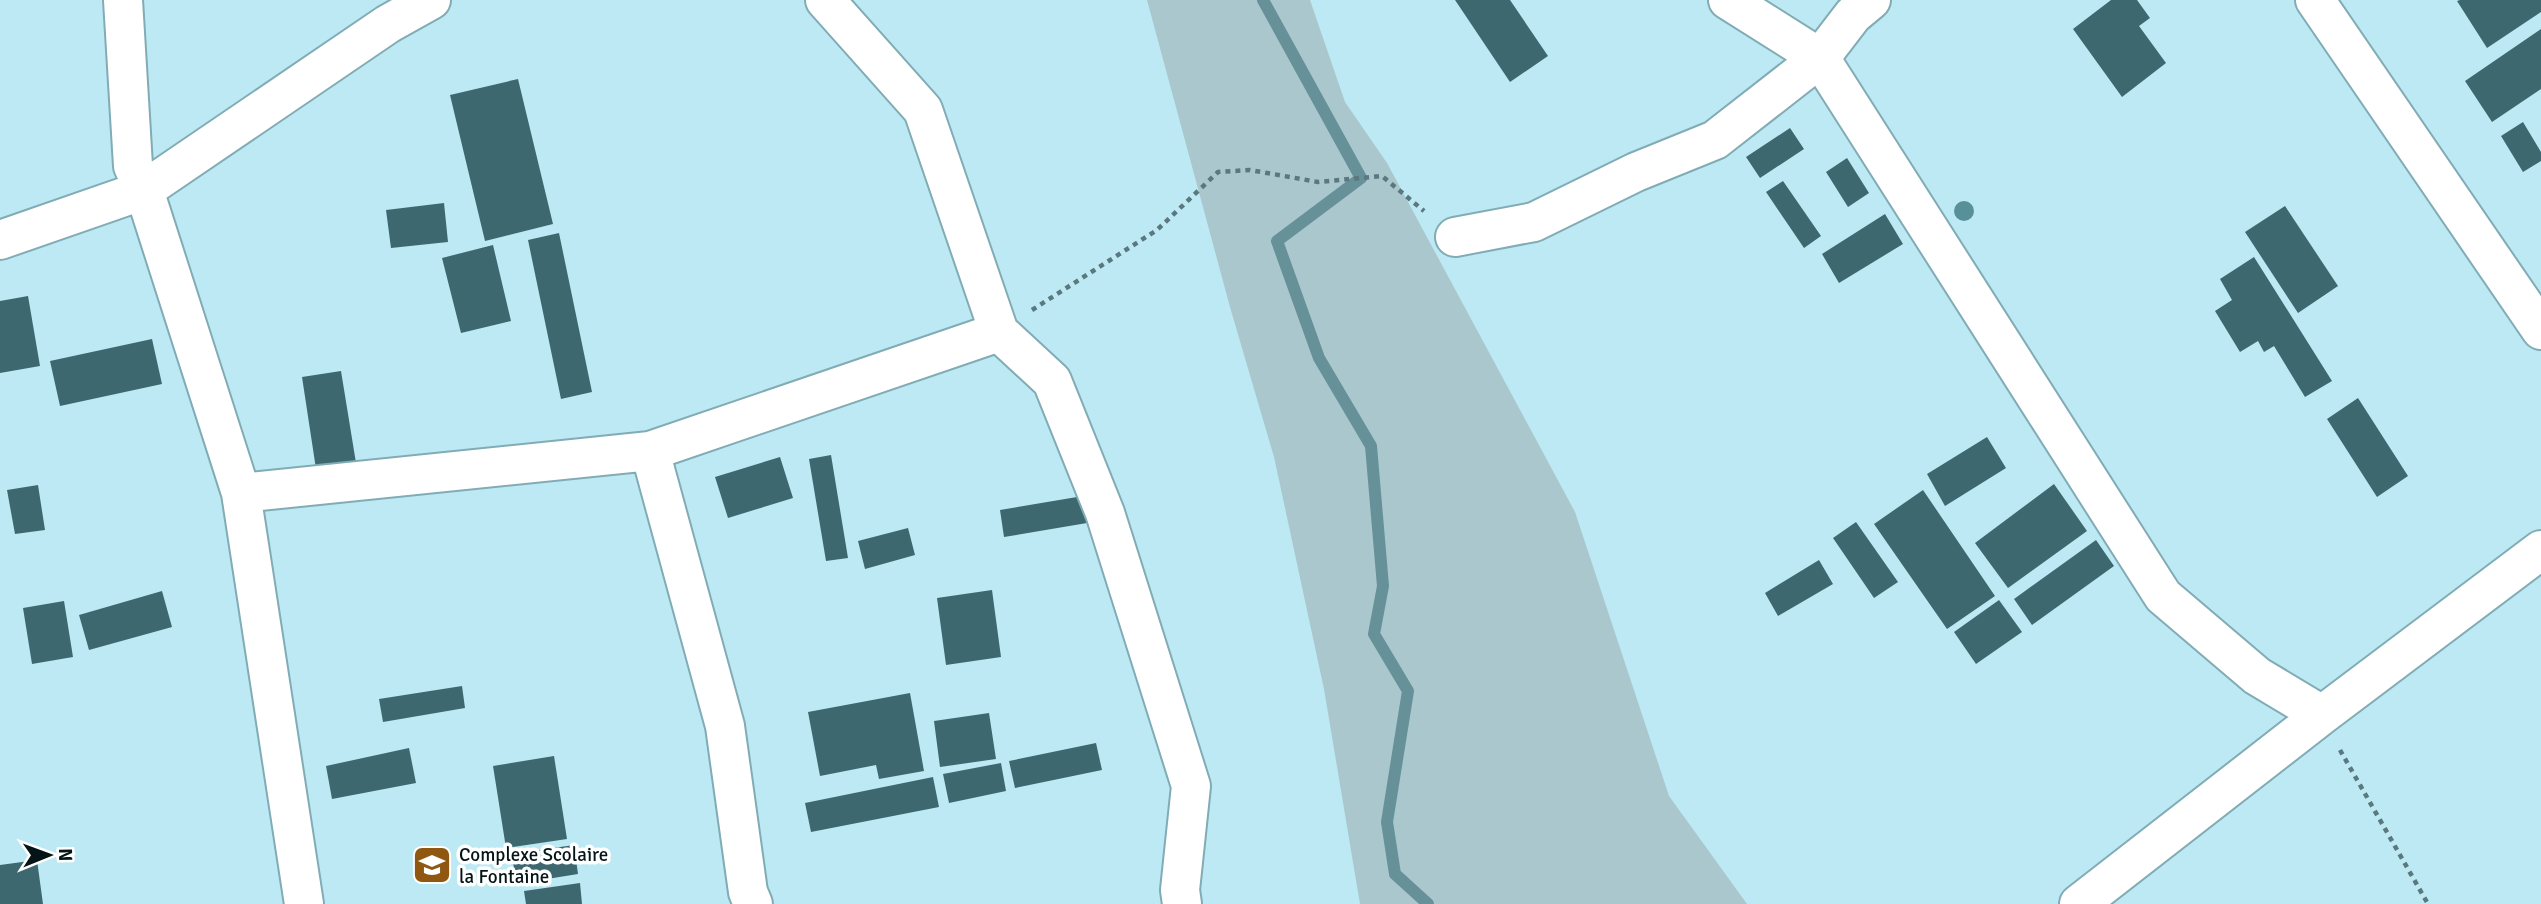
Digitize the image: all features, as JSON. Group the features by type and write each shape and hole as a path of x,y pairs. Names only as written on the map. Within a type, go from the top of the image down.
{"street":[{"path":"123,0 133,166 144,190 241,493 304,904"},
{"path":"0,240 144,190 388,24 431,0"},
{"path":"825,0 923,110 999,332 1052,381 1105,513 1191,786 1180,890 1182,904"},
{"path":"1728,0 1820,58 2163,596 2257,676 2322,715"},
{"path":"1455,237 1534,222 1636,172 1714,141 1820,58 1853,15 1871,0"},
{"path":"2315,0 2541,330"},
{"path":"241,493 650,451 999,332"},
{"path":"650,451 724,726 748,892 753,904"},
{"path":"2079,904 2322,715 2541,550"}],"path":[{"path":"999,332 1157,230 1218,172 1250,170 1318,182 1382,176 1455,237"},
{"path":"2322,715 2428,904"}],"shaded area":[{"path":"1147,0 1310,0 1345,102 1387,163 1575,512 1669,796 1747,904 1360,904 1324,689 1274,457 1230,307"}],"building":[{"path":"1455,0 1510,0 1548,56 1510,82"},
{"path":"2111,0 2137,0 2150,18 2139,26 2166,63 2122,97 2073,29"},
{"path":"2541,0 2541,12 2487,48 2457,1"},
{"path":"2541,29 2541,89 2492,122 2465,81"},
{"path":"518,79 553,224 485,241 450,95"},
{"path":"2523,122 2541,152 2541,161 2523,172 2501,136"},
{"path":"1790,128 1804,149 1760,178 1746,157"},
{"path":"1847,158 1869,193 1848,207 1826,172"},
{"path":"1783,181 1821,236 1804,248 1766,192"},
{"path":"444,203 448,242 391,248 386,210"},
{"path":"2285,206 2338,286 2298,313 2245,232"},
{"path":"1885,214 1903,244 1839,283 1822,254"},
{"path":"559,233 592,392 561,399 528,240"},
{"path":"493,245 511,321 461,333 442,258"},
{"path":"2254,257 2332,381 2305,397 2274,346 2264,352 2258,341 2240,352 2215,311 2232,300 2220,279"},
{"path":"28,296 40,366 0,373 0,301"},
{"path":"152,339 162,384 60,406 50,361"},
{"path":"341,371 356,463 316,469 302,377"},
{"path":"2358,398 2408,476 2377,497 2327,419"},
{"path":"1987,437 2006,468 1945,506 1927,474"},
{"path":"831,455 848,558 826,561 809,459"},
{"path":"780,457 793,498 728,518 715,477"},
{"path":"2054,484 2087,531 2008,588 1975,543"},
{"path":"38,485 45,530 15,534 7,490"},
{"path":"1923,490 1995,596 1947,629 1874,524"},
{"path":"1083,496 1087,523 1004,537 1000,510"},
{"path":"1856,522 1898,582 1874,598 1833,538"},
{"path":"908,528 915,555 865,569 858,541"},
{"path":"2096,540 2114,566 2032,625 2014,599"},
{"path":"1819,560 1833,584 1778,616 1765,593"},
{"path":"992,590 1001,657 946,665 937,598"},
{"path":"162,591 172,627 89,650 79,615"},
{"path":"1999,600 2022,632 1976,664 1954,632"},
{"path":"64,601 73,657 32,664 23,608"},
{"path":"462,686 465,708 383,722 379,699"},
{"path":"910,693 924,771 879,779 876,765 820,776 808,712"},
{"path":"989,713 996,759 940,767 934,721"},
{"path":"1096,743 1102,770 1015,788 1009,761"},
{"path":"409,748 416,783 332,799 326,766"},
{"path":"554,756 567,839 506,848 493,766"},
{"path":"1001,763 1006,791 949,803 943,774"},
{"path":"933,777 939,807 811,832 805,803"},
{"path":"574,845 578,874 516,884 512,854"},
{"path":"37,860 43,904 0,904 0,865"},
{"path":"580,883 582,904 526,904 524,891"}],"waterway":[{"path":"1263,0 1361,178 1277,241 1319,358 1371,446 1383,586 1374,634 1408,691 1387,822 1395,874 1428,904"}],"place":[{"name":"Complexe Scolaire la Fontaine","path":"432,865"}]}
